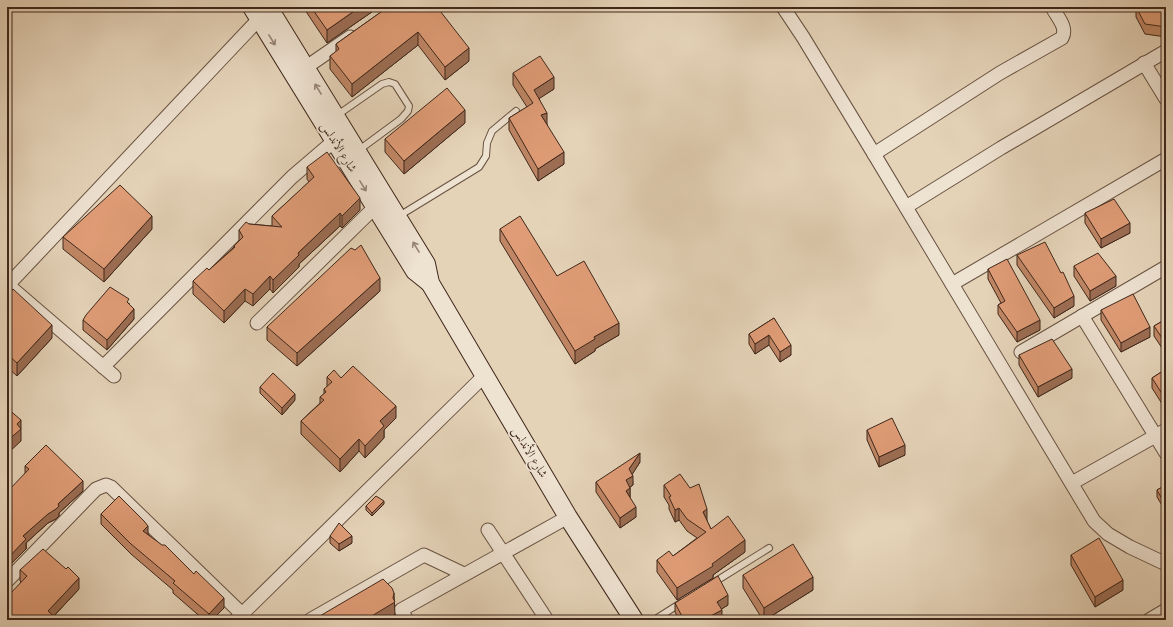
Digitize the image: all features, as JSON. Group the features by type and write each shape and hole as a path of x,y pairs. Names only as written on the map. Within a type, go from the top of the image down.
{"main road":[{"name":"شارع الأندلس","path":"260,11 305,68 358,151 426,264 430,283 484,376 568,517 634,620"},
{"name":"شارع الأندلس","path":"260,11 334,141 376,206 415,271 430,283"}],"street":[{"path":"782,7 803,37 1094,521 1108,534 1130,547 1166,564"},
{"path":"874,154 1000,72 1062,38 1065,33 1064,29 1052,7"},
{"path":"114,376 7,285 260,11"},
{"path":"305,68 362,29"},
{"path":"906,208 1001,148 1166,51"},
{"path":"1144,63 1166,99"},
{"path":"103,367 292,177 334,141"},
{"path":"952,284 1166,158"},
{"path":"257,323 376,206"},
{"path":"1021,352 1166,267"},
{"path":"1082,316 1161,433 1166,453"},
{"path":"7,581 96,489 106,485 111,487 239,617 484,376"},
{"path":"1072,483 1161,433"},
{"path":"407,620 401,610 568,517"},
{"path":"488,530 547,620"},
{"path":"310,620 424,555 464,574"},
{"path":"1149,620 1166,610"}],"lane":[{"path":"335,116 382,84 389,82 395,84 409,106 408,111 405,116 358,151"},
{"path":"398,217 479,167 486,156 487,143 492,131 516,111"},
{"path":"708,586 769,548"},
{"path":"654,620 687,599"}],"building":[{"path":"311,7 360,7 327,30"},
{"path":"388,7 437,7 469,48 445,67 418,32 352,84 330,56 339,49 336,44"},
{"path":"1136,7 1166,7 1166,27 1145,24"},
{"path":"540,56 554,77 534,90 547,113 541,115 564,152 538,169 509,118 533,103 513,73"},
{"path":"447,88 465,110 404,161 385,139"},
{"path":"327,152 360,198 342,216 340,213 298,253 299,255 273,280 270,276 253,294 245,289 224,311 193,281 207,268 209,270 235,247 234,246 243,237 239,230 246,222 249,224 282,227 272,216 314,177 307,167"},
{"path":"120,185 152,216 104,269 63,237"},
{"path":"1114,199 1130,223 1101,239 1085,213"},
{"path":"520,216 557,276 584,261 619,323 594,337 595,339 575,351 500,229"},
{"path":"1045,242 1061,273 1063,272 1074,296 1054,308 1017,255"},
{"path":"361,245 380,278 297,353 267,327 351,248 355,250"},
{"path":"1098,253 1116,276 1090,291 1074,266"},
{"path":"1007,259 1040,320 1017,332 998,305 1005,301 988,269"},
{"path":"110,287 129,299 127,302 134,309 107,340 83,320"},
{"path":"13,289 52,325 17,363 7,354 7,292 9,294"},
{"path":"1133,294 1150,327 1121,343 1101,310"},
{"path":"774,318 791,345 780,352 769,335 755,344 749,334"},
{"path":"1166,319 1166,344 1154,326"},
{"path":"1052,339 1072,369 1038,387 1019,355"},
{"path":"353,366 396,406 380,421 384,426 365,446 359,439 340,459 301,421 324,400 320,397 326,392 324,389 332,382 327,377 334,370 341,378"},
{"path":"1166,369 1166,400 1152,378"},
{"path":"273,373 295,394 282,408 260,387"},
{"path":"7,408 21,420 17,424 21,429 7,441"},
{"path":"892,418 905,445 879,457 867,430"},
{"path":"46,445 83,481 58,504 59,506 56,509 23,536 26,539 7,559 7,492 29,469 25,466"},
{"path":"640,453 629,469 633,476 626,480 630,488 626,491 636,507 620,518 596,482"},
{"path":"680,474 690,488 699,484 707,509 703,512 711,529 728,516 745,540 712,564 713,566 677,588 657,560 669,551 673,556 706,532 687,519 679,508 675,510 669,497 671,496 664,485"},
{"path":"1166,485 1166,506 1157,490"},
{"path":"119,496 148,526 143,531 162,545 165,545 194,574 196,571 224,598 209,614 173,583 175,581 131,544 101,514"},
{"path":"376,496 384,501 372,513 366,506"},
{"path":"339,523 352,536 339,544 330,536"},
{"path":"1099,538 1123,580 1095,597 1071,555"},
{"path":"793,544 813,577 764,608 743,575"},
{"path":"43,549 66,569 68,567 79,578 48,611 58,620 7,620 7,597 27,576 20,570"},
{"path":"718,576 728,595 717,602 722,610 703,620 684,620 675,603"},
{"path":"383,579 392,588 395,602 365,620 313,620"}]}
